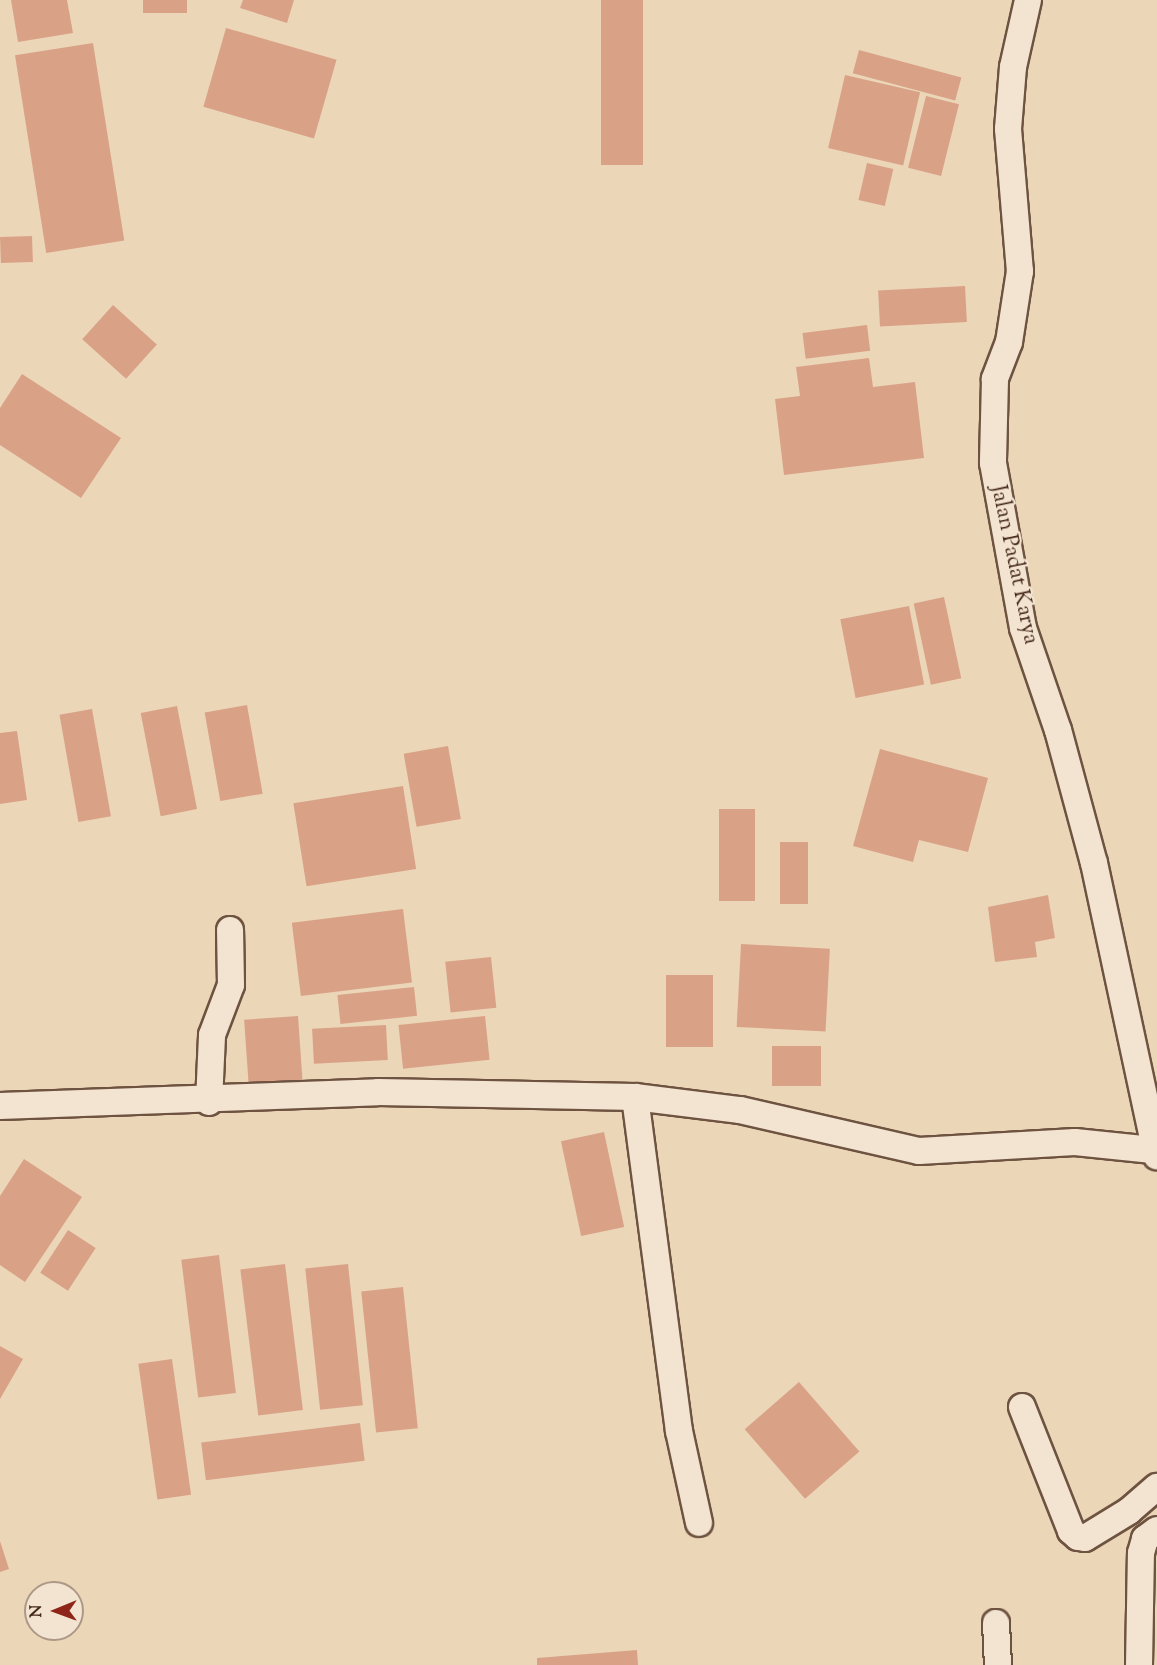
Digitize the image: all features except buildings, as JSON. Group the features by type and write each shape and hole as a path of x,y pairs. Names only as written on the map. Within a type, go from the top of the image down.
{"street":[{"name":"Jalan Padat Karya","path":"1028,0 1013,67 1008,129 1020,271 1009,342 995,379 993,463 1023,628 1058,730 1094,863 1155,1153"},
{"path":"209,1102 212,1035 231,985 230,930"},
{"path":"0,1106 209,1102 378,1092 635,1097 741,1110 919,1151 1075,1142 1155,1153"},
{"path":"635,1097 679,1431 699,1523"},
{"path":"1022,1407 1071,1531 1078,1537 1085,1538 1128,1510 1157,1487"},
{"path":"1139,1665 1141,1553 1145,1539 1157,1530"},
{"path":"996,1623 998,1665"}]}
